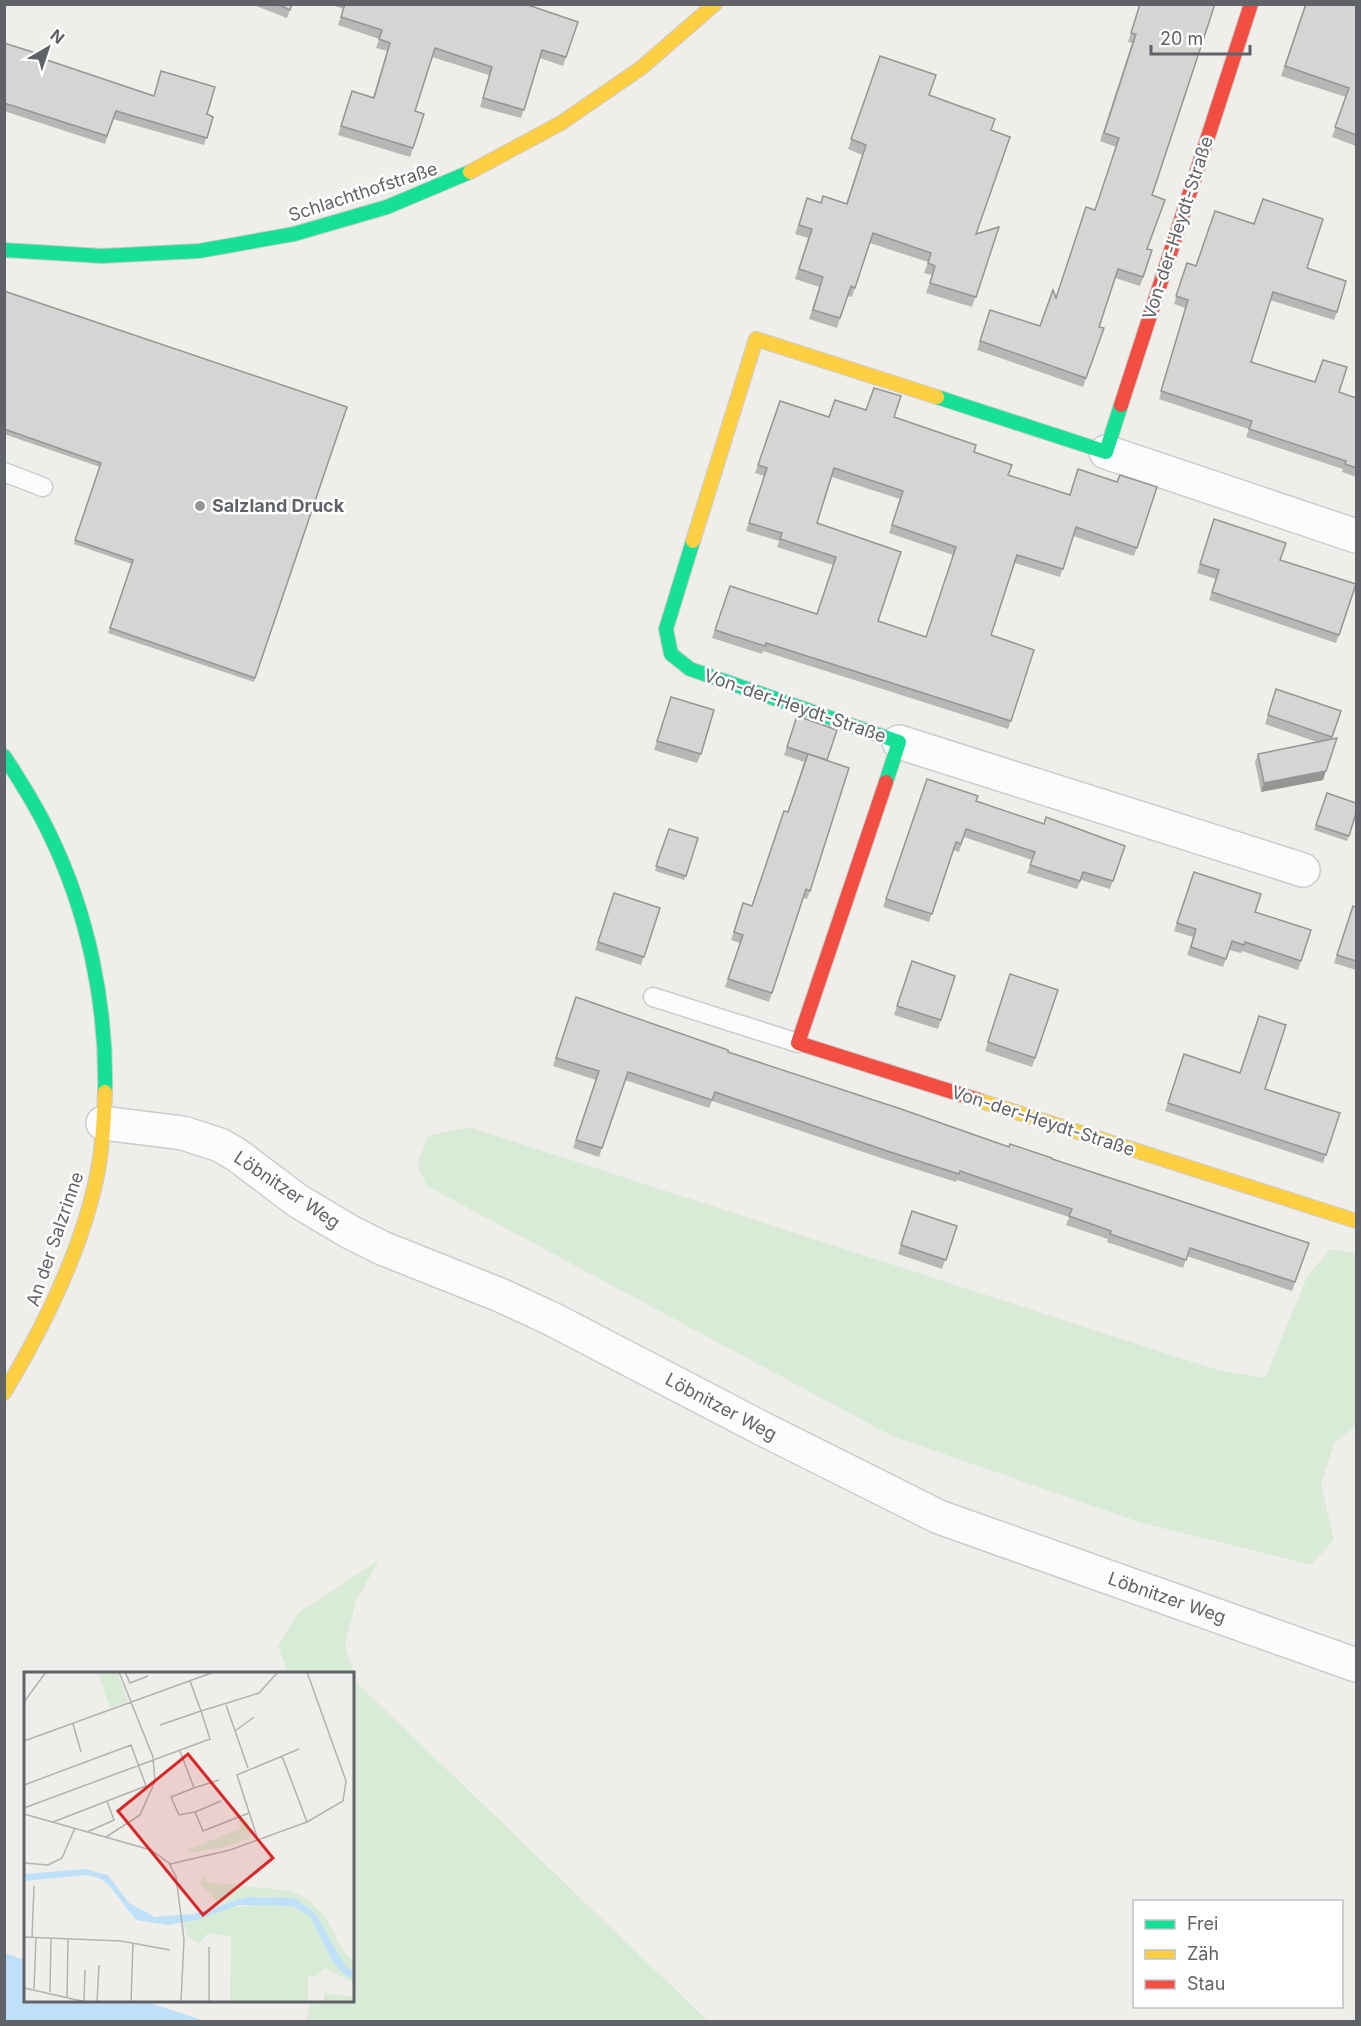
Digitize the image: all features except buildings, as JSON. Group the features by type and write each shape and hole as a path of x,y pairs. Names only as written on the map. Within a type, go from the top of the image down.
{"street":[{"name":"Schlachthofstraße","path":"4,250 67,255 146,256 213,250 326,226 387,207 471,173 555,128 601,99 653,59 715,4"},
{"name":"Von-der-Heydt-Straße","path":"1106,453 1251,4"},
{"name":"Von-der-Heydt-Straße","path":"1356,536 756,339 666,630 671,654 690,669 899,742 798,1042 1356,1221"},
{"path":"899,742 1304,870"},
{"path":"4,756 38,811 56,848 82,916 99,1001 103,1052 103,1123"},
{"name":"An der Salzrinne","path":"4,1393 46,1320 64,1278 94,1189 100,1160 103,1123"},
{"name":"Löbnitzer Weg","path":"103,1123 183,1133 220,1145 298,1201 350,1233 552,1319 765,1430 939,1517 1356,1665"}],"lane":[{"path":"4,472 43,488"},
{"path":"653,998 798,1042"}],"green space":[{"path":"469,1127 1214,1369 1265,1378 1307,1277 1330,1249 1356,1254 1356,1425 1334,1444 1321,1484 1334,1540 1311,1565 1142,1523 892,1436 427,1186 417,1165 428,1136"},
{"path":"379,1560 356,1601 345,1645 354,1672 288,1672 278,1646 298,1613"},
{"path":"354,1674 357,1683 708,2021 306,2021 311,2002 354,2002"}],"water":[{"path":"5,1953 24,1960 24,2002 147,2002 205,2021 5,2021"}],"traffic: fast":[{"path":"4,250 102,256 199,251 294,234 387,207 470,172"},
{"path":"937,397 1106,452 1121,405"},
{"path":"693,541 666,629 671,654 690,669 899,742 886,782"},
{"path":"4,756 50,835 75,896 85,928 103,1026 105,1092"}],"traffic: slow":[{"path":"470,172 561,123 641,68 715,4"},
{"path":"693,541 756,339 937,397"},
{"path":"4,1393 47,1314 83,1227 100,1161 105,1092"},
{"path":"978,1100 1356,1221"}],"traffic: jam":[{"path":"1121,405 1251,4"},
{"path":"886,782 798,1043 978,1100"}],"place":[{"name":"Salzland Druck","path":"200,506"}]}
